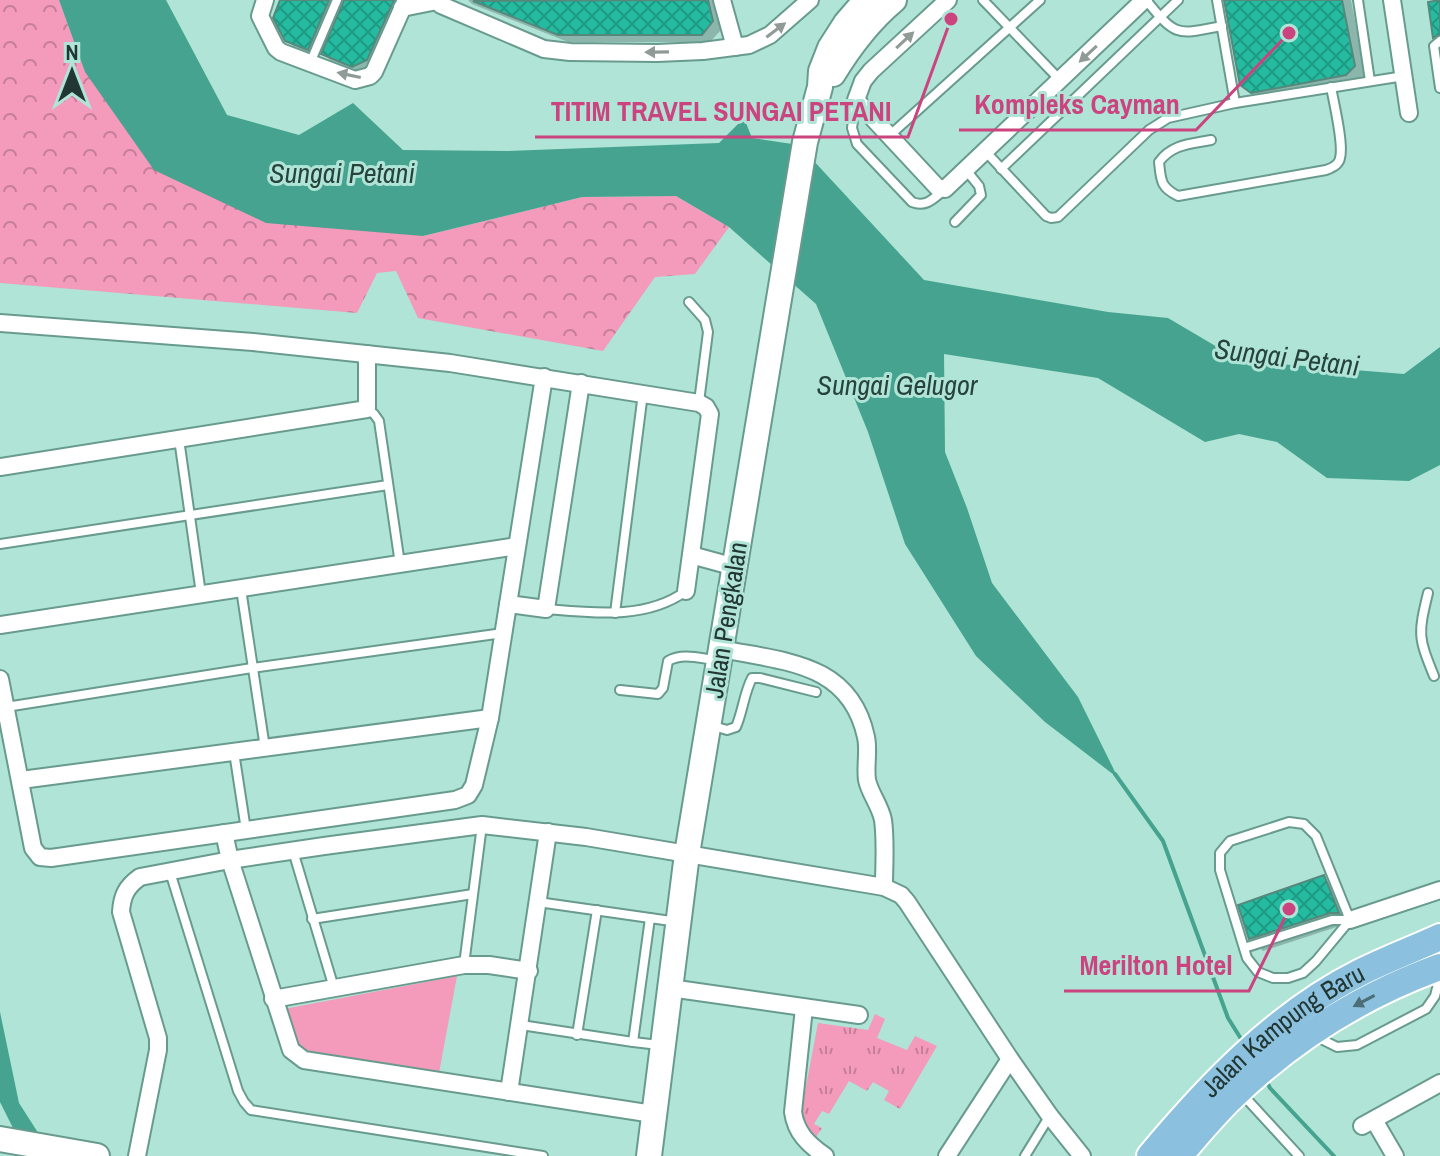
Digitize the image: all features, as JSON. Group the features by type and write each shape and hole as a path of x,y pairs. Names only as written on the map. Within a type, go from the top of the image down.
{"main road":[{"name":"Jalan Pengkalan","path":"649,1156 687,854 805,142 820,87 821,71 830,48 866,0"},
{"name":"Jalan Pengkalan","path":"820,87 875,16 894,0"},
{"name":"Jalan Kampung Baru","path":"1184,1155 1219,1110 1242,1090 1290,1016 1360,972 1440,937"},
{"name":"Jalan Kampung Baru","path":"1272,1045 1314,1029 1438,962"},
{"path":"1360,972 1374,973 1438,962"},
{"name":"Jalan Kampung Baru","path":"1150,1156 1173,1128 1242,1090"},
{"path":"3,1140 97,1156"}],"street":[{"path":"265,0 260,16 276,48 355,80 370,76 379,63 404,4 436,1 534,45 555,51 657,53 735,47 760,41 810,0"},
{"path":"722,0 735,47"},
{"path":"948,0 871,71 863,81 856,100 937,187 945,189 1145,0"},
{"path":"1392,0 1409,113"},
{"path":"0,323 237,341 450,363 699,403 710,414 686,591"},
{"path":"0,467 367,409 367,354"},
{"path":"0,679 33,848 40,857 246,831 455,800 468,795 474,785 490,718 544,377"},
{"path":"508,604 546,609 581,383"},
{"path":"0,625 517,546"},
{"path":"691,555 735,567"},
{"path":"720,655 798,664 824,674 847,694 857,710 866,738 867,781 883,820 884,887"},
{"path":"21,780 490,718"},
{"path":"137,1156 158,1038 121,912 122,899 129,885 140,877 230,860 482,825 687,854 884,887 901,895 1010,1059 1082,1156"},
{"path":"509,1092 548,832"},
{"path":"224,833 273,999 291,1050 304,1060 653,1114"},
{"path":"1350,920 1440,890"},
{"path":"273,999 464,965 529,971"},
{"path":"670,988 859,1015"},
{"path":"804,1008 793,1112 801,1135 825,1156"},
{"path":"947,1156 1010,1059"},
{"path":"1395,1156 1368,1123 1440,1083"}],"lane":[{"path":"310,63 337,0"},
{"path":"983,0 1060,80"},
{"path":"889,137 1040,0"},
{"path":"1145,0 1168,25 1180,32 1222,26"},
{"path":"1001,169 1178,0"},
{"path":"1217,0 1235,103"},
{"path":"1358,0 1370,81"},
{"path":"1440,41 1434,46 1440,88"},
{"path":"985,151 1046,216 1058,217 1158,123 1168,118 1235,103 1404,76"},
{"path":"1211,140 1171,149 1164,155 1159,162 1161,181 1166,190 1178,196 1336,166 1340,159 1340,141 1331,87"},
{"path":"856,100 852,128 857,144 912,202 918,205 928,203 945,189"},
{"path":"955,222 981,195 979,186 966,170"},
{"path":"689,302 705,320 708,332 699,403"},
{"path":"615,613 643,393"},
{"path":"367,409 379,421 400,564"},
{"path":"179,439 201,594"},
{"path":"0,544 388,485"},
{"path":"241,589 265,748"},
{"path":"546,609 615,613 659,606 686,591"},
{"path":"1428,593 1420,627 1421,643 1434,676"},
{"path":"6,707 503,633"},
{"path":"620,690 658,694 663,688 668,661 675,657 720,655"},
{"path":"709,725 727,730 736,727 752,678 816,692"},
{"path":"234,752 246,831"},
{"path":"1289,822 1304,824 1316,836 1350,920 1303,973 1288,978 1273,978 1258,972 1247,958 1220,870 1220,853 1230,841 1289,822"},
{"path":"464,965 482,825"},
{"path":"293,851 334,988"},
{"path":"170,872 238,1091 251,1110 543,1156"},
{"path":"312,919 473,894"},
{"path":"538,902 678,922"},
{"path":"577,1035 597,910"},
{"path":"633,1042 650,918"},
{"path":"1244,948 1332,920 1350,920"},
{"path":"1314,1029 1323,1040 1337,1047 1357,1045 1426,1009 1435,996 1439,980 1438,962"},
{"path":"521,1025 662,1045"},
{"path":"1242,1090 1299,1156"},
{"path":"1025,1156 1050,1116"}],"green space":[{"path":"0,0 59,0 85,72 423,236 582,197 676,196 729,227 695,274 655,277 603,351 418,318 396,271 377,273 357,313 0,283"},
{"path":"457,976 439,1073 311,1055 294,1043 284,1009"},
{"path":"875,1014 885,1019 877,1038 907,1050 915,1036 937,1046 900,1109 884,1100 889,1091 873,1082 867,1091 849,1081 829,1114 822,1111 814,1124 822,1128 814,1140 800,1118 818,1023 868,1030"}],"water":[{"name":"Sungai Petani","path":"59,0 166,0 227,115 299,135 353,103 403,150 508,151 719,143 744,118 752,138 799,145 924,280 1108,312 1168,318 1241,361 1404,374 1440,347 1440,465 1409,481 1327,478 1277,442 1239,434 1205,442 1098,378 944,354 945,452 992,583 1078,697 1118,778 1045,722 976,656 905,544 868,432 816,304 729,227 676,196 582,197 423,236 266,223 154,170 85,72"},
{"path":"0,1012 19,1103 53,1156 27,1156 0,1102"}],"building":[{"path":"280,0 329,0 308,50 285,41 273,18"},
{"path":"344,0 394,0 367,60 352,67 321,54"},
{"path":"708,0 713,21 702,35 558,35 473,1"},
{"path":"1224,0 1342,0 1355,66 1346,75 1251,93 1240,85"},
{"path":"1440,0 1440,34 1433,38 1428,2"},
{"path":"1324,875 1339,913 1330,913 1249,939 1238,905"}],"waterway":[{"name":"Sungai Gelugor","path":"1115,774 1163,841 1228,1018 1243,1042"},
{"name":"Sungai Gelugor","path":"1266,1080 1334,1156"}],"place":[{"name":"TITIM TRAVEL SUNGAI PETANI","path":"951,19"},
{"name":"Kompleks Cayman","path":"1289,33"},
{"name":"Merilton Hotel","path":"1289,909"}]}
